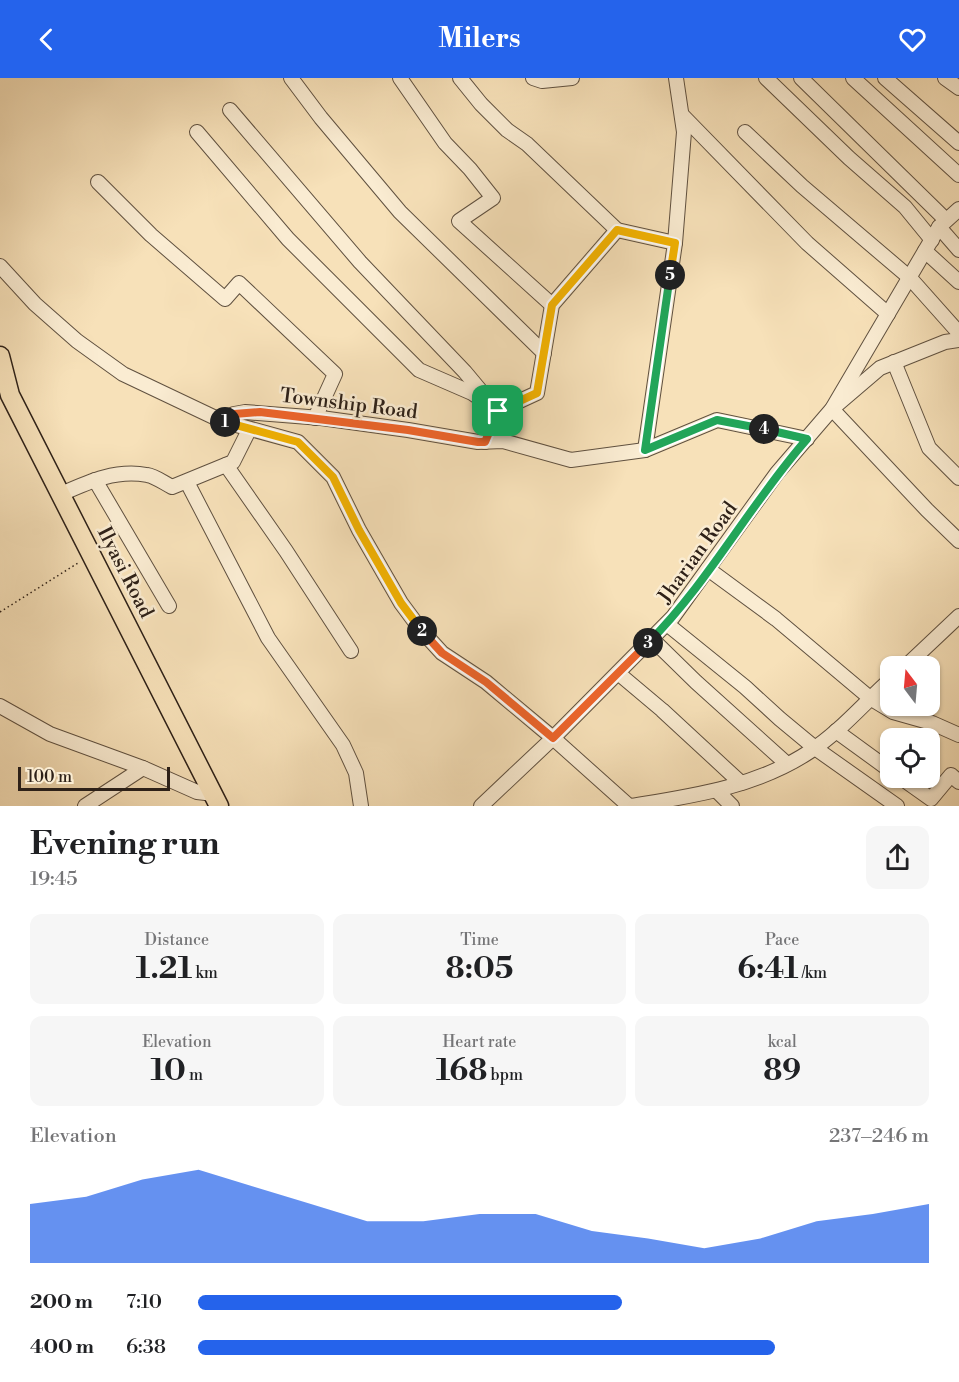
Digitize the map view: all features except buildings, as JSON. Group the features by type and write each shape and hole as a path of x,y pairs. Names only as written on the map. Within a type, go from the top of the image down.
{"main road":[{"name":"Ilyasi Road","path":"0,356 10,395 217,800"}],"street":[{"path":"291,78 321,118 400,212 544,353"},
{"path":"400,78 445,143 493,198 459,220 552,305"},
{"path":"460,78 507,130 527,144 617,230 675,243"},
{"path":"533,78 542,81 572,78"},
{"path":"645,450 675,243 684,132 676,78"},
{"path":"766,78 849,158 905,207 929,246 959,282"},
{"path":"853,78 959,176"},
{"path":"885,78 959,142"},
{"path":"945,78 959,88"},
{"path":"804,79 943,224 959,250"},
{"path":"230,110 360,262 465,372 498,411"},
{"path":"682,115 807,243 888,315"},
{"path":"197,132 288,239 419,370 472,393 498,411"},
{"path":"745,132 810,193 910,278 959,333"},
{"path":"98,182 151,235 225,299 239,284 334,374 315,418"},
{"path":"832,409 929,246 943,224 959,209"},
{"path":"485,442 498,411 537,393 552,305 617,230"},
{"path":"0,266 35,304 77,341 123,374 222,421 298,442 333,477 365,541 401,603 421,630 442,653 486,682 630,806 688,801 761,777 815,748 880,689"},
{"path":"832,409 880,368 945,342 959,340"},
{"path":"894,362 928,448 959,478"},
{"path":"832,409 959,541"},
{"name":"Jharian Road","path":"481,806 667,624 777,472 832,409"},
{"name":"Township Road","path":"222,421 234,414 245,412 315,418 485,442 503,441 571,460 645,450 717,420 807,439"},
{"path":"61,494 95,480 122,473 149,475 172,487 187,482 233,462 249,430"},
{"path":"226,465 286,551 351,651"},
{"path":"95,480 169,606"},
{"path":"187,482 268,638 343,745 356,774 362,806"},
{"path":"708,569 776,619 870,698 893,712 932,723 959,735"},
{"path":"917,656 959,616"},
{"path":"667,624 745,687 815,748 897,806"},
{"path":"652,639 787,764"},
{"path":"618,673 741,783"},
{"path":"0,706 50,734 143,768 217,800"},
{"path":"836,731 880,763"},
{"path":"86,806 143,768"},
{"path":"916,788 931,799 951,775 959,782"},
{"path":"717,791 732,806"}],"path":[{"path":"0,612 92,554"}],"route":[{"path":"617,230 675,243 645,450 717,420 807,439 777,472 674,617 553,738 486,682 442,653 421,630 401,603 359,530 333,477 298,442 222,421 234,414 260,412 321,418 485,442 498,411 537,393 552,305 617,230"}]}
